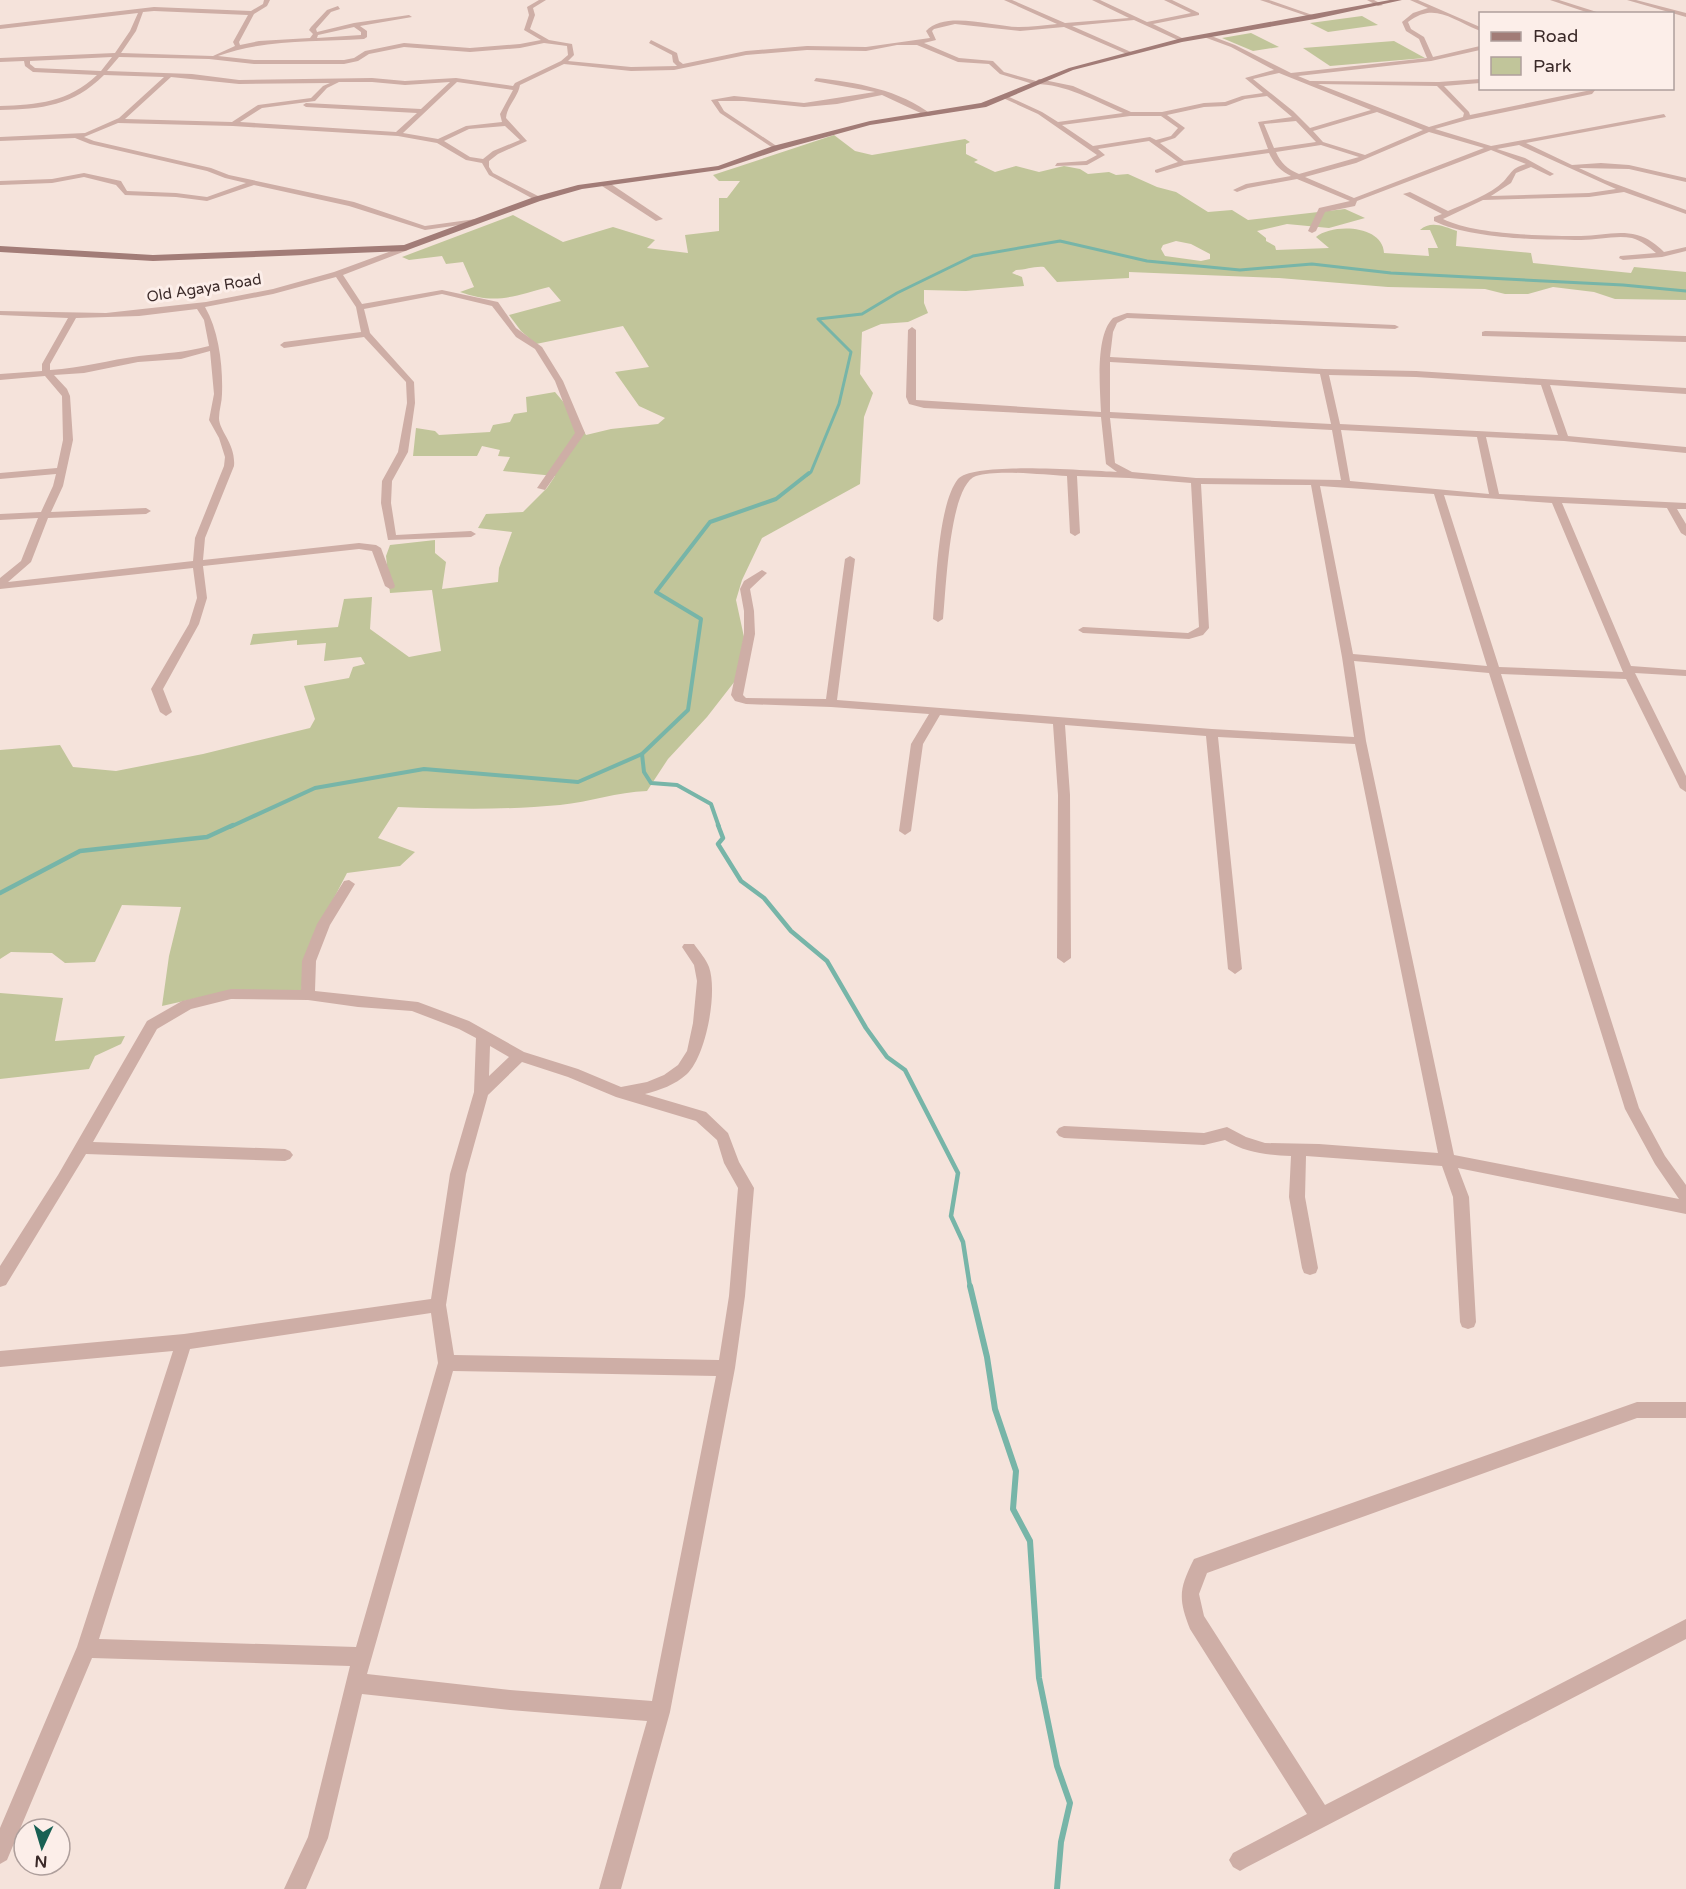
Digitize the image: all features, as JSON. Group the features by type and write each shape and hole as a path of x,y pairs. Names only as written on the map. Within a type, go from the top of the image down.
{"street":[{"path":"238,47 236,42 252,13 264,5 267,0"},
{"path":"543,0 530,7 532,15 527,30 544,41"},
{"path":"1007,0 1128,53"},
{"path":"1095,0 1132,19 1182,39"},
{"path":"1146,24 1197,14 1167,0"},
{"path":"1263,0 1315,17"},
{"path":"1370,0 1380,4"},
{"path":"0,249 153,258 405,248 537,199 581,188 719,168 776,148 870,123 984,105 1071,69 1182,39 1315,17 1399,0"},
{"path":"1413,0 1479,29"},
{"path":"1553,0 1593,12"},
{"path":"1630,0 1686,15"},
{"path":"314,37 313,28 329,11 338,8"},
{"path":"0,27 154,9 252,13"},
{"path":"1431,59 1422,38 1408,30 1405,22 1415,14 1432,9"},
{"path":"0,108 29,108 64,101 83,92 102,74 117,55 133,31 141,11"},
{"path":"314,37 354,26 409,18"},
{"path":"563,62 631,69 681,66 746,53 807,48 866,49 897,43 918,43 934,39 929,31 949,23 973,21 1009,29 1101,24 1132,19"},
{"path":"209,57 238,47 259,43 314,37 364,37 364,31 354,26"},
{"path":"1206,36 1233,46 1280,71 1307,82 1430,130 1490,148 1532,164 1550,174"},
{"path":"0,60 117,55 209,57 254,62 344,62 356,60 367,52 404,45 470,50 520,46 544,41 570,45 571,55 563,62 521,80 515,88 515,94 503,109 502,116 506,124 522,136 524,141 494,152 489,155 486,162 487,171 491,174 537,199"},
{"path":"651,42 675,54 675,62 681,66"},
{"path":"918,43 958,60 991,62 1002,73 1037,82 1071,87 1130,114"},
{"path":"1290,75 1431,59 1479,48"},
{"path":"27,59 27,65 33,70 170,75 239,82 372,80 405,83 456,80 515,88"},
{"path":"1280,71 1248,78 1298,119 1321,143"},
{"path":"0,139 78,137 118,121 170,75"},
{"path":"399,134 456,80"},
{"path":"816,80 848,83 881,93 915,105 929,115"},
{"path":"313,81 325,87"},
{"path":"1307,82 1367,81 1439,84 1479,81"},
{"path":"233,124 260,106 313,100 325,87 338,82"},
{"path":"1439,84 1467,113 1466,118"},
{"path":"1237,190 1246,186 1297,177 1365,157 1466,118 1590,93 1594,90"},
{"path":"776,148 722,112 714,100 741,98 772,104 808,105 881,93"},
{"path":"1057,124 1130,114 1162,114 1204,105 1221,105 1244,97 1268,94"},
{"path":"1005,98 1040,113 1102,155 1100,158 1080,165 1057,165"},
{"path":"290,104 421,111"},
{"path":"1310,130 1377,110"},
{"path":"1155,143 1173,137 1182,128 1162,114"},
{"path":"1312,231 1322,210 1352,204 1354,200 1490,148 1664,116"},
{"path":"1298,119 1260,123 1280,167 1335,194 1354,200"},
{"path":"118,121 233,124 399,134 439,141 468,159 486,162"},
{"path":"439,141 468,127 506,124"},
{"path":"78,137 92,143 208,169 227,177 351,204 425,228 480,220"},
{"path":"1094,148 1146,139 1183,163"},
{"path":"1157,171 1183,163 1321,143 1365,157"},
{"path":"1520,143 1626,190 1686,212"},
{"path":"1532,164 1514,170 1509,175 1508,181 1482,198 1446,213 1437,219 1438,221 1468,230 1582,238 1627,235 1645,241 1662,255"},
{"path":"1571,167 1616,164 1648,169 1686,180"},
{"path":"0,183 52,181 89,175 118,183 125,193 176,195 207,200 256,183"},
{"path":"605,184 659,219"},
{"path":"1482,198 1589,195 1626,190"},
{"path":"1407,194 1446,213"},
{"name":"Old Agaya Road","path":"0,313 119,315 199,305 268,292 338,273 405,248"},
{"path":"1623,258 1662,255 1686,249"},
{"path":"338,273 360,307 366,334 410,382 411,403 403,452 387,481 386,503 392,538"},
{"path":"360,307 442,292 495,304 504,319 527,343 538,347 559,381 580,433 542,488"},
{"path":"166,712 158,689 194,624 202,598 198,565 203,526 226,477 230,457 224,438 214,420 218,394 214,347 208,320 199,305"},
{"path":"0,585 26,562 43,516 58,486 68,440 66,396 61,387 46,372 46,364 73,316"},
{"path":"1129,475 1111,464 1106,414 1104,359 1110,325 1116,319 1126,316 1395,327"},
{"path":"912,330 910,397 912,402 924,405 1564,438 1686,450"},
{"path":"284,345 366,334"},
{"path":"1485,334 1686,339"},
{"path":"0,377 84,370 138,359 181,356 214,347"},
{"path":"1104,359 1324,372 1416,374 1686,391"},
{"path":"61,387 84,370"},
{"path":"1324,372 1346,483"},
{"path":"1545,383 1564,438"},
{"path":"1481,434 1495,497"},
{"path":"0,476 60,471"},
{"path":"938,619 950,514 960,481 971,474 988,471 1129,475 1196,481 1346,483 1495,497 1686,506"},
{"path":"1071,473 1075,533"},
{"path":"1083,630 1188,636 1199,633 1204,627 1196,481"},
{"path":"1315,483 1348,657 1360,741 1447,1160 1461,1197 1468,1322"},
{"path":"1438,492 1492,670 1632,1109 1660,1160 1686,1197"},
{"path":"1556,500 1629,673 1686,788"},
{"path":"1670,505 1686,533"},
{"path":"0,517 146,511"},
{"path":"0,585 198,565 335,548 376,548 392,538 471,534"},
{"path":"376,548 390,586"},
{"path":"831,703 850,559"},
{"path":"26,562 37,582"},
{"path":"762,573 745,589 749,602 750,622 737,695 739,699 746,701 831,703 935,713 1212,733 1360,741"},
{"path":"1348,657 1492,670 1686,673"},
{"path":"905,831 917,744 935,713"},
{"path":"1059,722 1064,795 1064,958"},
{"path":"1212,733 1235,969"},
{"path":"308,995 309,961 324,924 349,884"},
{"path":"621,1093 655,1087 682,1070 693,1057 700,1022 703,969 689,947"},
{"path":"0,1280 82,1148 152,1025 187,1005 231,994 308,995 412,1006 464,1025 519,1056 573,1073 621,1093 701,1116 723,1137 732,1163 746,1188 737,1296 726,1368 660,1712 610,1889"},
{"path":"295,1889 318,1838 355,1683 447,1363 438,1305 458,1174 481,1092 483,1037"},
{"path":"481,1092 519,1056"},
{"path":"1064,1132 1204,1139 1227,1133 1241,1142 1265,1149 1299,1149 1447,1160 1686,1207"},
{"path":"82,1148 285,1155"},
{"path":"1299,1149 1298,1197 1310,1268"},
{"path":"0,1359 183,1341 438,1305"},
{"path":"0,1853 86,1648 183,1341"},
{"path":"447,1363 726,1368"},
{"path":"1322,1818 1197,1622 1188,1590 1201,1566 1637,1410 1686,1410"},
{"path":"1240,1860 1686,1629"},
{"path":"86,1648 363,1657"},
{"path":"355,1683 510,1700 660,1712"}],"green space":[{"path":"1362,16 1378,25 1328,32 1310,23"},
{"path":"1251,33 1279,47 1253,51 1222,38"},
{"path":"1394,41 1425,58 1330,66 1303,48"},
{"path":"834,135 855,151 872,155 965,139 970,142 966,144 966,154 978,160 974,162 995,172 1016,166 1039,172 1064,166 1080,169 1088,174 1109,172 1116,175 1128,174 1157,187 1176,192 1208,212 1232,210 1248,220 1345,209 1365,218 1329,228 1287,224 1257,231 1266,238 1266,241 1275,246 1276,250 1329,248 1316,237 1334,230 1356,229 1375,237 1384,253 1429,256 1428,248 1438,248 1430,230 1420,230 1429,225 1438,225 1457,231 1456,246 1531,253 1533,263 1631,273 1634,267 1686,272 1686,300 1615,299 1594,292 1553,287 1528,294 1505,294 1485,289 1388,287 1279,278 1129,272 1129,278 1057,282 1044,267 1016,270 1012,273 1022,277 1024,286 966,291 924,290 924,303 928,313 908,322 881,324 862,332 860,374 873,393 864,417 860,484 762,538 742,580 736,600 744,637 735,681 707,717 668,759 647,791 540,807 479,809 398,807 378,838 415,852 400,866 347,873 308,948 301,991 228,991 162,1006 169,956 181,907 122,905 95,962 65,963 52,953 11,952 0,959 0,750 60,745 73,767 116,771 203,754 310,728 315,719 304,686 349,678 353,667 365,664 361,657 324,661 326,643 297,645 297,640 250,645 253,634 338,627 344,599 372,597 370,629 409,657 441,651 432,590 390,593 386,556 390,545 435,540 435,553 446,562 442,589 498,582 499,568 512,532 478,528 486,514 523,512 547,488 555,476 503,471 510,457 498,456 500,450 482,446 477,456 413,456 416,428 435,431 439,435 490,432 493,425 510,422 514,414 527,412 526,397 555,392 576,417 586,435 611,429 658,424 665,418 639,406 615,372 649,367 623,326 536,344 521,331 509,315 561,301 549,287 505,298 473,296 460,292 474,287 463,262 446,264 442,256 409,260 402,257 513,215 563,242 613,227 655,240 647,248 688,253 685,235 719,231 719,198 727,198 740,181 719,181 713,175","holes":["1176,241 1191,244 1210,254 1210,259 1201,261 1165,256 1161,249 1163,245"]},
{"path":"0,993 63,998 55,1041 125,1036 121,1044 95,1056 89,1069 0,1079"}],"waterway":[{"path":"807,475 811,472 839,404 851,352 818,319 862,314 897,293 973,256 1060,241 1147,261 1240,270 1312,264 1391,273 1623,285 1686,291"},
{"path":"642,754 688,710 701,619 656,592 710,522 776,499 809,473"},
{"path":"230,827 315,788 424,769 578,782 642,754"},
{"path":"642,754 644,772 651,783 677,785 711,804 719,827"},
{"path":"0,893 80,851 207,837 233,825"},
{"path":"718,825 723,838 718,844 741,881 764,898 791,931 827,961 866,1028 887,1057 905,1070 958,1173 951,1216 963,1242 970,1287"},
{"path":"970,1286 987,1357 995,1409 1016,1471 1013,1509 1030,1541 1039,1678 1057,1766 1070,1803 1061,1842 1057,1889"}]}
